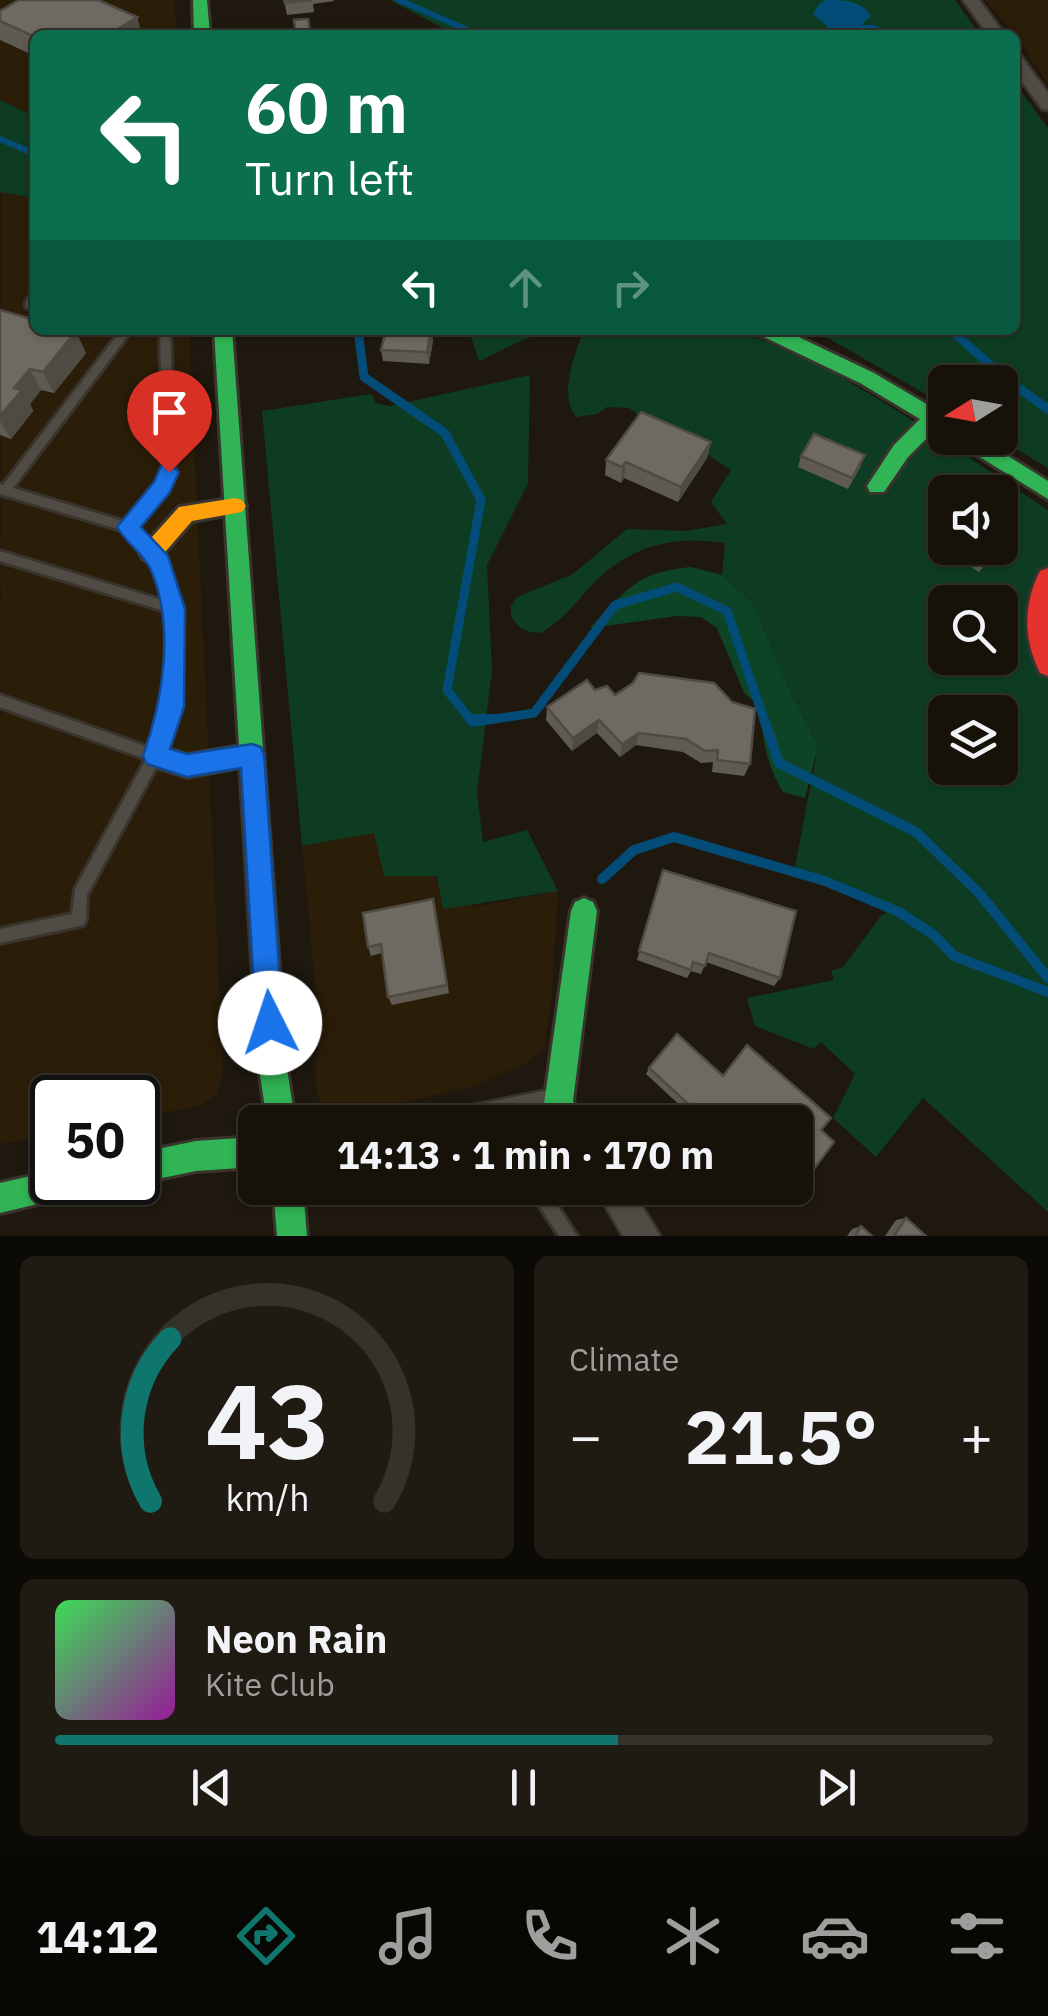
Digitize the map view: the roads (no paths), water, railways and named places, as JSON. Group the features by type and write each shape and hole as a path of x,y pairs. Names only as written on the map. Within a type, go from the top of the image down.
{"main road":[{"path":"200,0 202,30"},
{"path":"223,335 272,1061 278,1105"},
{"path":"778,335 842,364 928,415"},
{"path":"877,486 901,451 928,431"},
{"path":"991,455 1048,491"},
{"path":"151,553 186,513 235,506"},
{"path":"1048,577 1035,600 1033,618 1048,666"},
{"path":"155,756 187,766 252,755"},
{"path":"565,1105 584,911"},
{"path":"160,1163 238,1153"},
{"path":"0,1198 30,1191"},
{"path":"289,1205 292,1236"}],"street":[{"path":"971,0 992,30"},
{"path":"1020,67 1048,105"},
{"path":"623,1205 643,1236"}],"lane":[{"path":"0,936 79,920 80,894 155,756 172,707 174,609 160,562 128,527 3,490 123,335"},
{"path":"128,527 163,486 169,472 165,335"},
{"path":"0,556 174,609"},
{"path":"0,701 155,756"},
{"path":"546,1205 568,1236"}],"water":[{"path":"826,0 857,4 871,16 861,25 875,25 882,30 828,30 813,14"}],"waterway":[{"path":"399,0 468,30"},
{"path":"0,139 30,152"},
{"path":"359,335 364,377 445,433 481,500 447,690 472,722"},
{"path":"957,335 1007,380 1048,409"},
{"path":"475,722 534,713 615,605 677,587 727,611 765,722"},
{"path":"470,719 492,719"},
{"path":"764,719 779,763 916,832 979,893 1048,978"},
{"path":"602,879 634,850 674,837 825,881 899,912 934,935 954,956 1048,992"}]}
